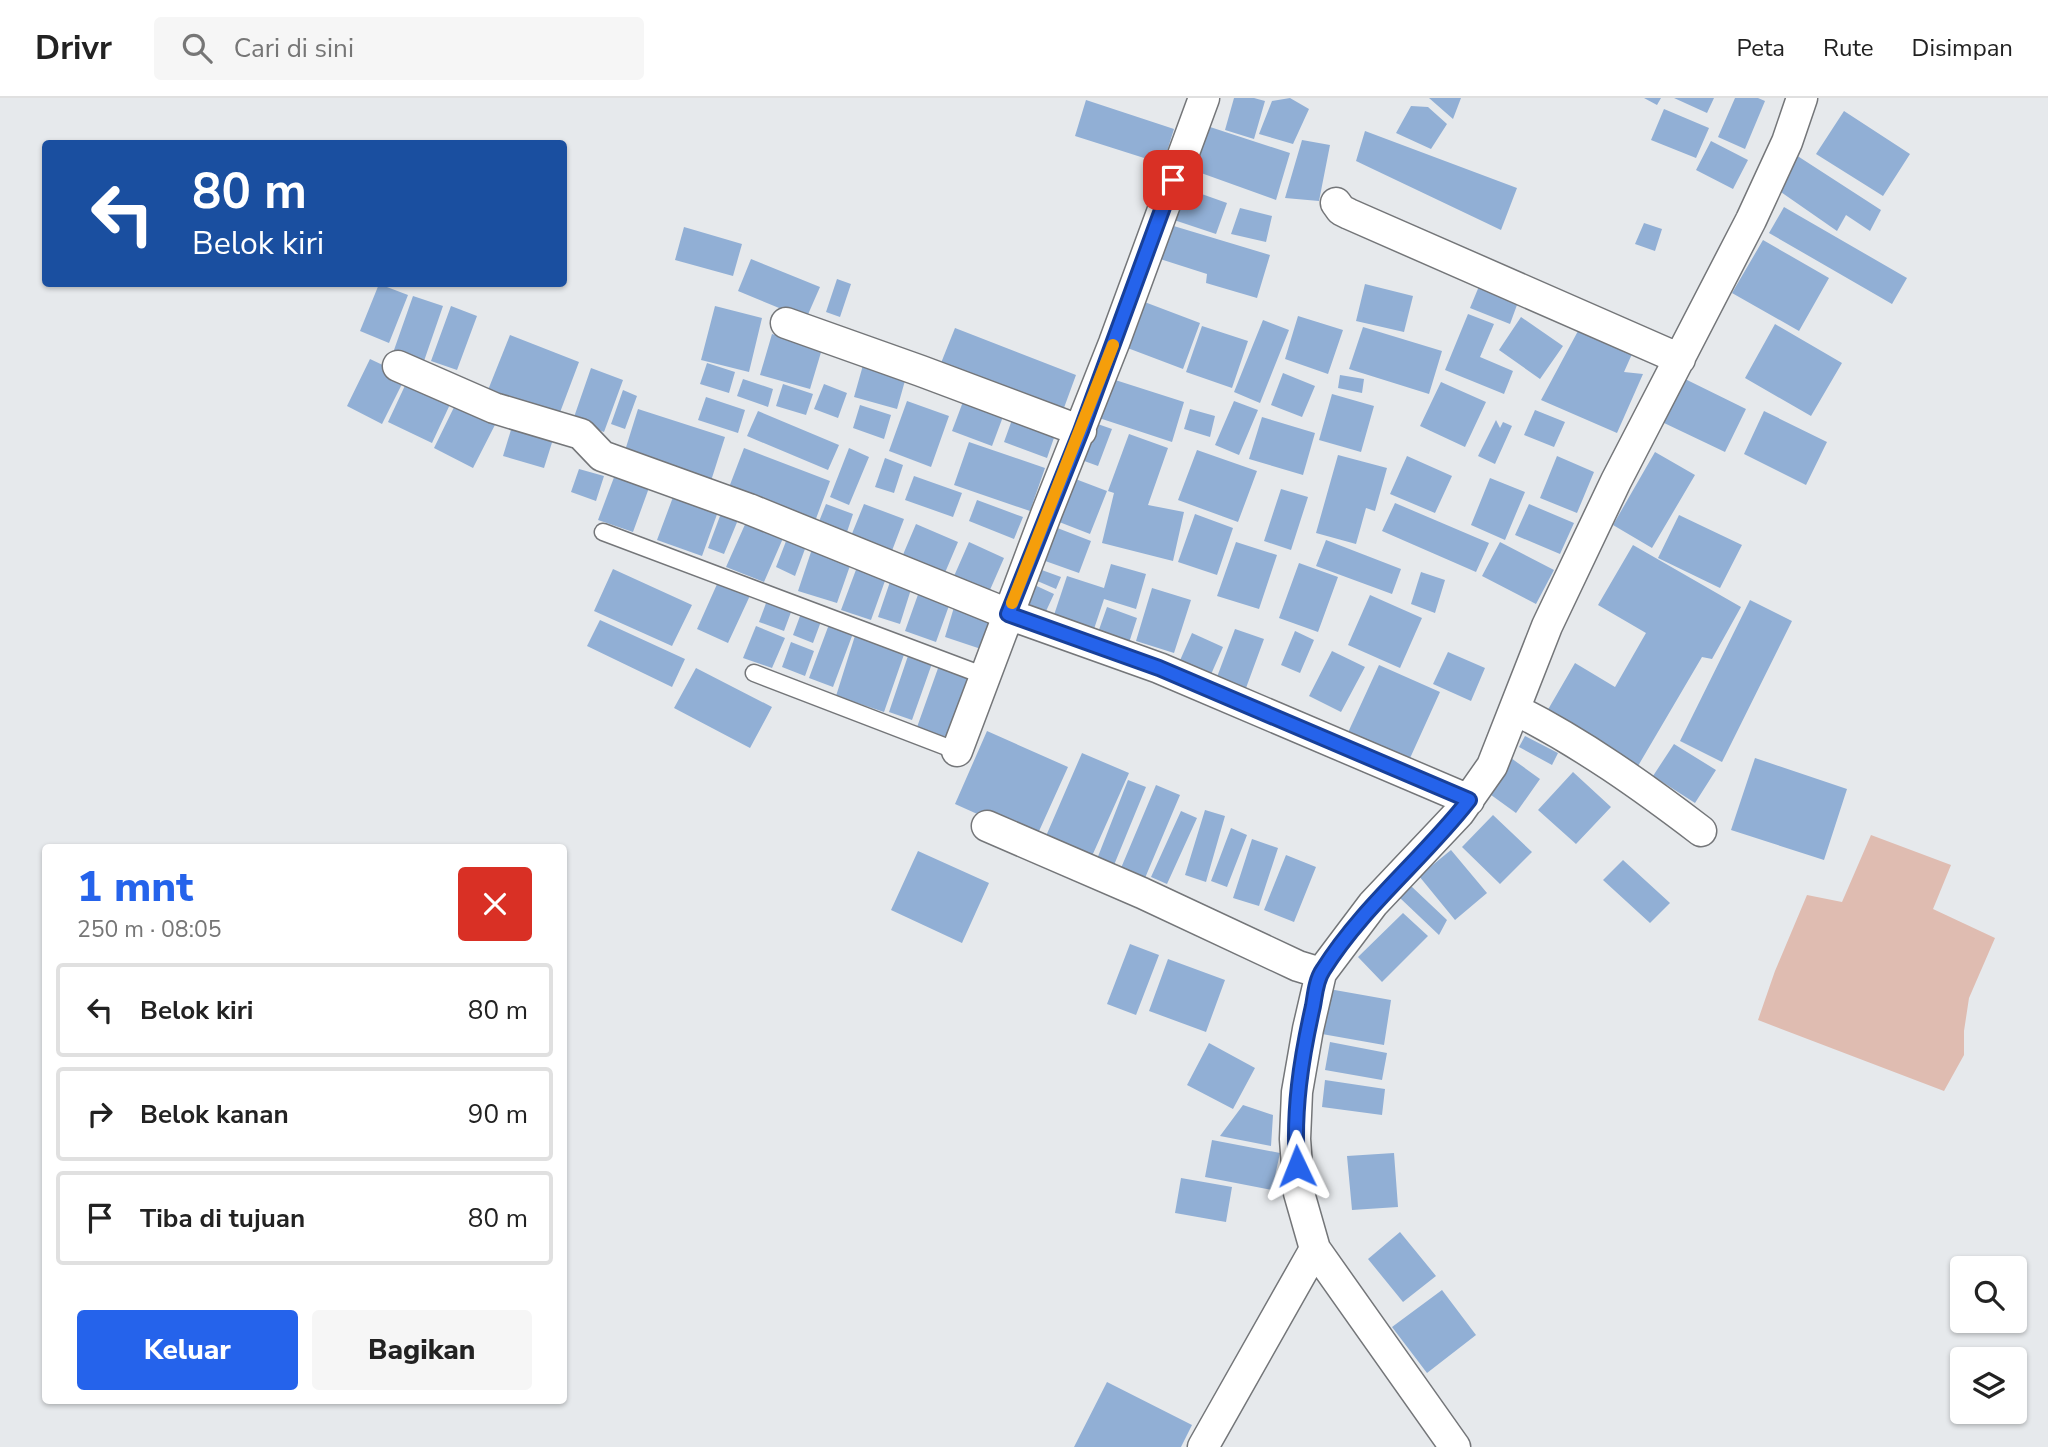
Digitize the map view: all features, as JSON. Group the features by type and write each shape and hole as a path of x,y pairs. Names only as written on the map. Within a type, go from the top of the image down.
{"street":[{"path":"957,751 1081,431 1204,98"},
{"path":"1455,1447 1315,1249 1299,1193 1295,1139 1297,1092 1321,973 1373,904 1469,800 1492,766 1547,626 1616,481 1751,220 1787,142 1802,98"},
{"path":"1336,203 1341,210 1349,214 1680,359"},
{"path":"786,323 1081,431"},
{"path":"398,366 494,408 581,434 602,456 749,509 1008,614 1159,668 1469,800"},
{"path":"1516,710 1601,758 1701,831"},
{"path":"987,826 1142,893 1298,966 1321,973"},
{"path":"1203,1447 1315,1249"}],"lane":[{"path":"603,532 985,676"},
{"path":"754,673 957,751"}],"shaded area":[{"path":"1871,835 1951,865 1933,909 1995,938 1969,998 1964,1055 1944,1091 1758,1020 1807,895 1842,902"}],"building":[{"path":"1234,98 1265,101 1254,139 1225,130"},
{"path":"1290,98 1309,109 1293,144 1259,134 1272,101"},
{"path":"1429,98 1461,98 1453,119"},
{"path":"1644,98 1661,98 1657,105"},
{"path":"1674,98 1714,98 1707,113"},
{"path":"1735,98 1758,98 1765,101 1745,149 1718,137"},
{"path":"1086,100 1174,129 1163,164 1075,136"},
{"path":"1411,106 1428,107 1447,124 1431,149 1396,133"},
{"path":"1664,109 1709,128 1696,158 1651,140"},
{"path":"1844,111 1910,154 1883,196 1816,154"},
{"path":"1207,126 1290,153 1276,200 1190,169"},
{"path":"1365,131 1517,188 1501,230 1356,161"},
{"path":"1302,140 1330,145 1319,201 1285,198"},
{"path":"1711,141 1748,160 1733,189 1696,170"},
{"path":"1796,155 1881,210 1870,231 1846,215 1837,231 1778,190"},
{"path":"1182,187 1227,203 1216,234 1171,219"},
{"path":"1784,207 1907,278 1892,304 1769,233"},
{"path":"1240,208 1272,216 1266,242 1231,234"},
{"path":"1644,223 1662,229 1655,251 1635,244"},
{"path":"1167,224 1270,255 1257,298 1206,283 1207,274 1157,258"},
{"path":"684,227 742,244 733,276 675,260"},
{"path":"1763,240 1829,278 1799,331 1732,293"},
{"path":"751,259 820,287 806,319 738,291"},
{"path":"837,279 851,284 840,317 826,312"},
{"path":"1482,279 1521,294 1510,324 1470,308"},
{"path":"1365,284 1413,296 1404,332 1356,321"},
{"path":"378,287 387,287 408,295 389,343 360,331"},
{"path":"413,296 443,306 424,361 394,350"},
{"path":"1134,298 1200,323 1183,369 1117,344"},
{"path":"451,306 477,316 457,370 431,361"},
{"path":"715,306 762,318 749,372 701,360"},
{"path":"1468,314 1494,324 1480,357 1513,371 1504,394 1445,370"},
{"path":"1298,316 1343,330 1328,374 1285,359"},
{"path":"1521,317 1563,346 1540,379 1499,350"},
{"path":"1263,320 1289,330 1260,403 1234,392"},
{"path":"1775,324 1842,363 1811,416 1745,378"},
{"path":"1202,326 1248,341 1232,388 1186,372"},
{"path":"1363,327 1442,351 1429,394 1349,369"},
{"path":"955,328 1076,375 1061,416 939,368"},
{"path":"1578,331 1632,354 1624,372 1643,374 1617,433 1541,400"},
{"path":"772,334 822,349 810,389 760,375"},
{"path":"510,335 579,362 556,423 486,395"},
{"path":"865,358 908,370 897,409 854,397"},
{"path":"370,359 406,376 382,424 347,406"},
{"path":"707,363 735,372 729,393 700,384"},
{"path":"591,368 623,380 604,432 573,420"},
{"path":"1283,373 1315,386 1302,417 1271,405"},
{"path":"1340,375 1364,379 1362,393 1338,388"},
{"path":"409,377 453,398 432,443 388,422"},
{"path":"1109,378 1184,402 1172,442 1096,417"},
{"path":"1683,378 1746,409 1725,452 1662,422"},
{"path":"743,379 773,389 768,407 737,396"},
{"path":"1441,382 1486,402 1465,447 1420,426"},
{"path":"783,384 813,394 806,415 776,406"},
{"path":"824,384 847,393 838,418 814,409"},
{"path":"623,390 637,396 625,429 611,424"},
{"path":"1332,394 1374,406 1361,452 1319,440"},
{"path":"459,397 499,417 473,468 434,448"},
{"path":"706,397 745,410 738,433 698,420"},
{"path":"964,399 1004,414 992,446 952,431"},
{"path":"907,401 949,416 931,467 889,451"},
{"path":"1234,401 1258,410 1239,455 1215,445"},
{"path":"860,405 891,415 884,439 853,428"},
{"path":"638,409 725,437 710,484 623,457"},
{"path":"1190,409 1215,416 1210,437 1184,429"},
{"path":"1535,410 1565,422 1554,447 1524,435"},
{"path":"758,411 839,445 828,470 747,436"},
{"path":"1764,411 1827,442 1806,485 1744,454"},
{"path":"1013,417 1056,432 1047,458 1004,442"},
{"path":"1262,417 1315,433 1303,475 1249,459"},
{"path":"514,420 555,433 544,468 503,456"},
{"path":"1496,420 1500,428 1503,422 1512,426 1495,464 1478,456"},
{"path":"1089,421 1112,429 1098,466 1076,458"},
{"path":"1129,434 1168,448 1148,505 1184,512 1173,561 1102,543 1114,493 1108,491"},
{"path":"969,442 1045,468 1030,511 954,485"},
{"path":"744,448 830,481 814,524 728,490"},
{"path":"849,448 869,457 849,505 830,497"},
{"path":"1197,450 1257,471 1238,522 1178,500"},
{"path":"1655,452 1695,475 1652,548 1613,525"},
{"path":"1338,455 1387,468 1375,511 1366,508 1356,544 1316,533"},
{"path":"1407,456 1452,476 1435,513 1390,494"},
{"path":"1557,456 1594,472 1577,513 1540,498"},
{"path":"885,458 903,465 894,493 875,487"},
{"path":"579,469 604,476 596,501 571,492"},
{"path":"616,472 650,485 633,532 598,520"},
{"path":"1065,475 1107,491 1090,534 1049,518"},
{"path":"914,476 962,493 953,517 905,500"},
{"path":"1490,478 1525,492 1505,540 1471,525"},
{"path":"676,489 720,506 702,556 657,540"},
{"path":"1281,489 1308,497 1291,550 1264,541"},
{"path":"977,500 1023,517 1014,539 969,521"},
{"path":"1395,503 1489,543 1476,572 1382,531"},
{"path":"826,504 853,514 846,535 818,524"},
{"path":"864,504 904,519 890,556 849,541"},
{"path":"1529,504 1574,523 1560,554 1515,535"},
{"path":"723,508 740,515 724,554 708,548"},
{"path":"1195,514 1233,528 1217,575 1178,562"},
{"path":"1679,515 1742,545 1720,588 1658,558"},
{"path":"747,520 784,536 764,582 726,567"},
{"path":"916,524 958,542 944,575 902,557"},
{"path":"1047,524 1091,541 1079,573 1034,557"},
{"path":"790,531 809,538 795,576 776,567"},
{"path":"1326,540 1401,569 1392,594 1316,566"},
{"path":"969,542 1004,558 986,599 951,583"},
{"path":"1236,542 1277,555 1259,609 1217,596"},
{"path":"1500,542 1554,570 1536,604 1482,576"},
{"path":"1633,545 1741,607 1712,659 1702,657 1638,766 1546,713 1575,663 1615,687 1646,633 1598,605"},
{"path":"813,546 852,560 837,603 798,591"},
{"path":"1299,563 1338,577 1318,632 1279,618"},
{"path":"1111,564 1146,574 1136,609 1104,599 1091,638 1051,624 1067,576 1104,588"},
{"path":"857,567 886,578 871,620 841,610"},
{"path":"613,569 692,605 672,646 594,611"},
{"path":"1039,569 1061,577 1056,589 1035,580"},
{"path":"1421,572 1445,580 1435,613 1411,604"},
{"path":"722,573 754,587 728,643 697,629"},
{"path":"892,576 913,583 900,624 878,617"},
{"path":"1028,582 1054,594 1040,624 1014,612"},
{"path":"1152,588 1191,600 1174,653 1136,641"},
{"path":"920,589 951,600 936,642 905,631"},
{"path":"769,595 794,604 784,631 759,622"},
{"path":"1370,595 1422,618 1400,668 1348,645"},
{"path":"1750,600 1792,621 1722,762 1680,741"},
{"path":"955,604 992,616 981,649 945,637"},
{"path":"1107,607 1137,618 1126,652 1095,641"},
{"path":"803,608 823,616 813,643 793,635"},
{"path":"831,619 855,628 833,687 809,678"},
{"path":"600,620 685,659 672,687 587,646"},
{"path":"859,623 909,640 884,712 836,696"},
{"path":"756,626 785,638 772,668 743,658"},
{"path":"1235,629 1264,639 1246,688 1217,677"},
{"path":"1295,631 1314,640 1300,673 1281,665"},
{"path":"1192,633 1223,647 1209,679 1178,665"},
{"path":"791,642 814,651 805,676 782,667"},
{"path":"911,647 935,655 912,720 889,712"},
{"path":"1332,651 1365,667 1341,712 1309,696"},
{"path":"1448,652 1485,668 1471,701 1433,684"},
{"path":"942,657 980,671 954,743 916,730"},
{"path":"1379,665 1440,692 1406,767 1345,739"},
{"path":"696,668 772,707 750,748 674,708"},
{"path":"987,731 1068,767 1035,840 955,804"},
{"path":"1525,736 1558,753 1552,765 1519,747"},
{"path":"1674,744 1716,770 1695,803 1653,776"},
{"path":"1082,753 1129,773 1092,856 1046,836"},
{"path":"1511,758 1540,779 1516,813 1487,792"},
{"path":"1755,758 1847,789 1824,860 1731,830"},
{"path":"1573,772 1611,807 1576,844 1538,810"},
{"path":"1128,780 1146,787 1114,865 1097,859"},
{"path":"1156,785 1180,795 1145,878 1121,868"},
{"path":"1205,810 1225,816 1206,882 1185,875"},
{"path":"1181,811 1197,818 1167,884 1151,877"},
{"path":"1493,815 1532,852 1500,884 1462,847"},
{"path":"1231,828 1247,835 1227,887 1211,881"},
{"path":"1252,839 1278,848 1259,906 1233,898"},
{"path":"1451,850 1487,893 1455,920 1419,876"},
{"path":"918,851 989,883 962,943 891,910"},
{"path":"1286,855 1316,867 1294,922 1264,910"},
{"path":"1623,860 1670,903 1650,923 1603,880"},
{"path":"1411,886 1447,920 1439,935 1400,898"},
{"path":"1403,913 1428,936 1382,982 1358,957"},
{"path":"1130,944 1159,955 1136,1015 1107,1004"},
{"path":"1168,959 1225,980 1206,1032 1149,1011"},
{"path":"1329,989 1391,1000 1384,1045 1322,1034"},
{"path":"1330,1042 1387,1053 1382,1080 1325,1070"},
{"path":"1209,1043 1255,1068 1233,1109 1187,1085"},
{"path":"1325,1080 1385,1089 1382,1115 1322,1107"},
{"path":"1243,1105 1273,1115 1271,1146 1220,1136"},
{"path":"1212,1140 1280,1153 1272,1190 1205,1177"},
{"path":"1394,1153 1398,1207 1352,1210 1347,1156"},
{"path":"1181,1178 1232,1187 1226,1222 1175,1213"},
{"path":"1400,1232 1436,1276 1403,1302 1368,1259"},
{"path":"1442,1290 1476,1335 1427,1373 1392,1327"},
{"path":"1107,1382 1192,1425 1181,1447 1074,1447"}],"slow traffic":[{"path":"1012,603 1113,345"}],"route":[{"path":"1173,180 1081,431 1008,614 1159,668 1469,800 1373,904 1321,973 1297,1092 1297,1166"}]}
